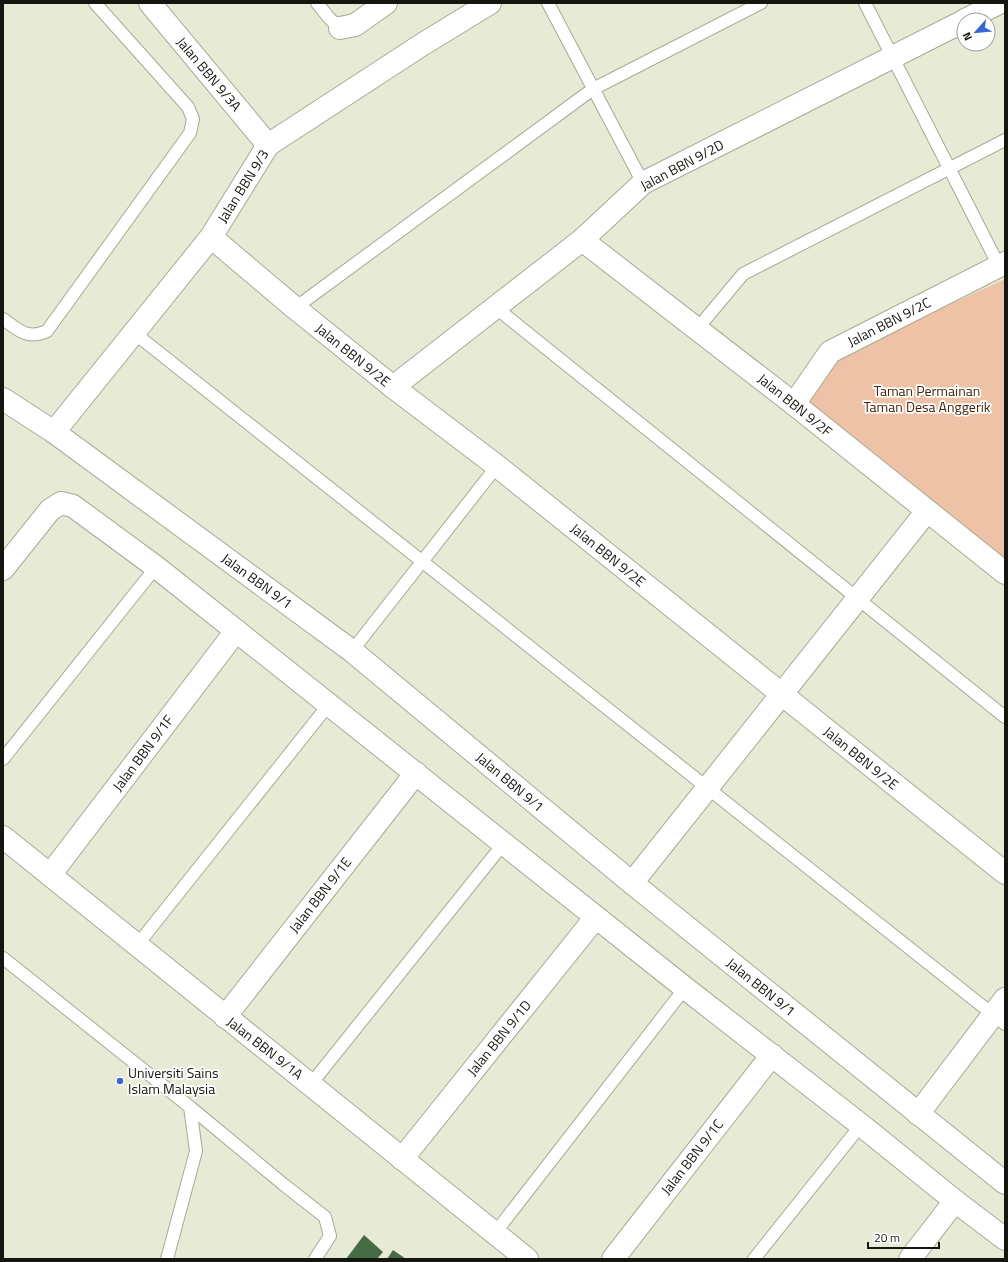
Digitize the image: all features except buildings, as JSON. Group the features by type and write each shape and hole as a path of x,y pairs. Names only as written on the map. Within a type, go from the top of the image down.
{"street":[{"name":"Jalan BBN 9/3A","path":"150,3 268,145"},
{"path":"340,28 355,25 386,3"},
{"name":"Jalan BBN 9/3","path":"54,432 211,237 268,145 422,44 490,3"},
{"name":"Jalan BBN 9/2D","path":"981,12 999,3"},
{"name":"Jalan BBN 9/2D","path":"392,387 582,240 643,184 956,25"},
{"name":"Jalan BBN 9/2E","path":"211,237 392,387 497,466 1005,874"},
{"name":"Jalan BBN 9/2F","path":"582,240 698,328 1005,573"},
{"name":"Jalan BBN 9/2C","path":"794,404 830,352 1002,265"},
{"name":"Jalan BBN 9/1","path":"3,399 54,432 352,651 632,883 1005,1183"},
{"path":"3,569 50,510 61,503 73,506 156,567 330,703 685,988 1005,1239"},
{"path":"632,883 927,512"},
{"name":"Jalan BBN 9/1F","path":"50,875 236,631"},
{"name":"Jalan BBN 9/1E","path":"225,1017 416,773"},
{"name":"Jalan BBN 9/1A","path":"3,837 138,944 225,1017 311,1084 527,1259"},
{"name":"Jalan BBN 9/1D","path":"402,1159 596,917"},
{"path":"918,1114 1001,1012"},
{"name":"Jalan BBN 9/1C","path":"613,1259 772,1055"},
{"path":"910,1259 955,1201"}],"lane":[{"path":"3,319 23,333 36,336 47,331 190,133 193,119 188,107 95,3"},
{"path":"317,3 329,18 340,28"},
{"path":"548,3 643,184"},
{"path":"295,308 593,89 761,3"},
{"path":"866,3 949,169 1002,265"},
{"path":"698,328 743,274 1005,140"},
{"path":"495,307 857,600 1005,717"},
{"path":"133,332 708,788 1001,1012"},
{"path":"352,651 497,466"},
{"path":"3,759 156,567"},
{"path":"138,944 330,703"},
{"path":"311,1084 504,843"},
{"path":"3,958 325,1217 330,1236 315,1259"},
{"path":"494,1233 685,988"},
{"path":"167,1259 196,1151 190,1107"},
{"path":"754,1259 861,1125"}],"green space":[{"name":"Taman Permainan Taman Desa Anggerik","path":"1005,279 1005,561 806,402 836,357"}],"place":[{"name":"Universiti Sains Islam Malaysia","path":"120,1081"}]}
